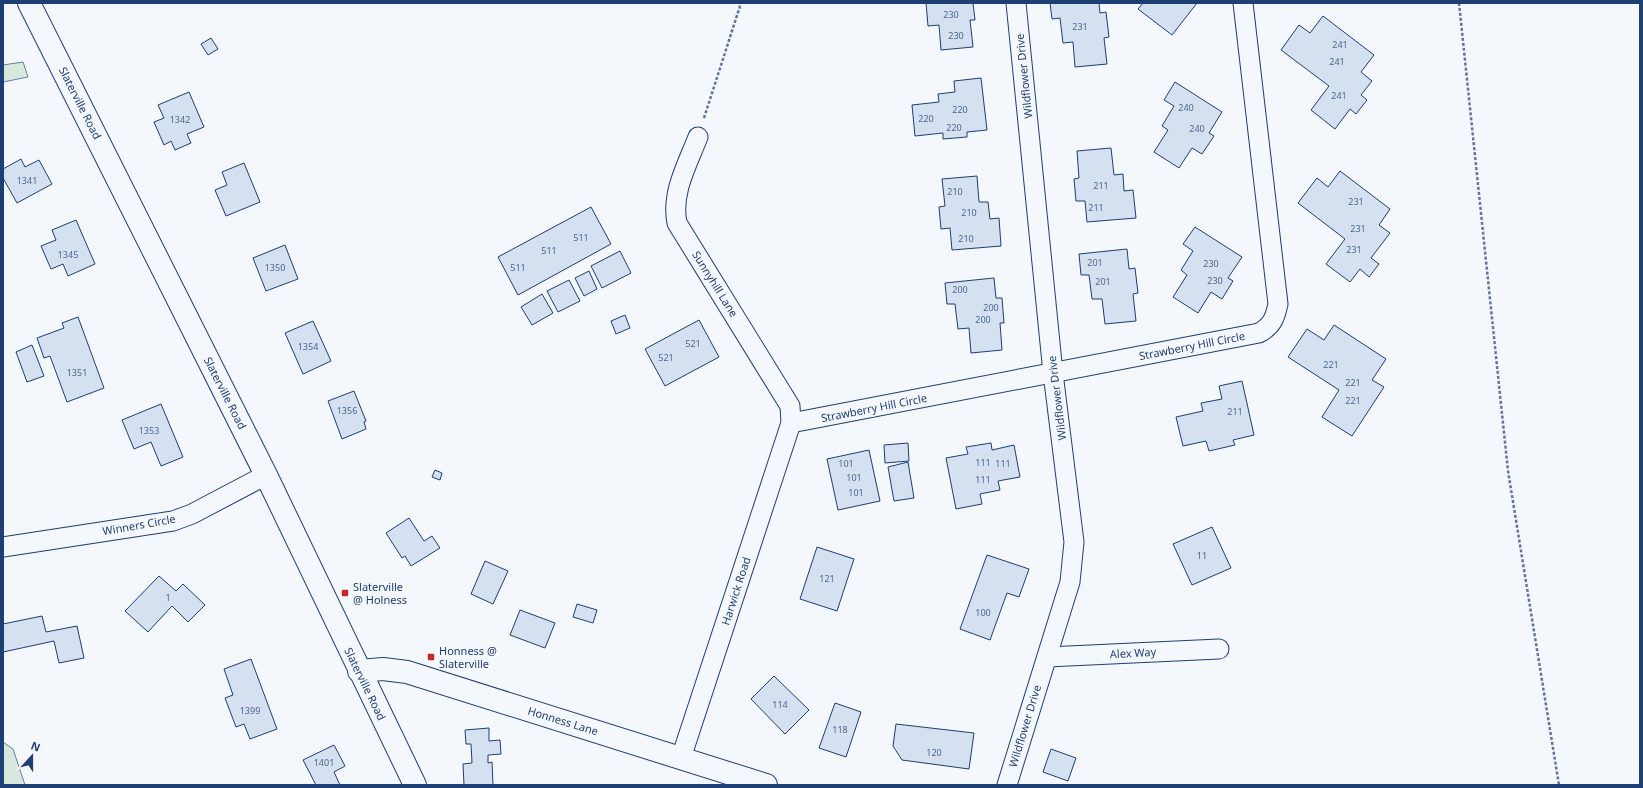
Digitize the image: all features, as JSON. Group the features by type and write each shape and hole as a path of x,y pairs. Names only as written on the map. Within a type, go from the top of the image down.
{"main road":[{"name":"Slaterville Road","path":"29,3 266,475 415,785"},
{"name":"Honness Lane","path":"359,671 383,669 407,672 766,785"}],"street":[{"name":"Wildflower Drive","path":"1007,785 1070,582 1074,542 1053,373 1016,3"},
{"name":"Strawberry Hill Circle","path":"791,424 1259,333 1270,327 1276,316 1278,304 1243,3"},
{"name":"Sunnyhill Lane","path":"698,138 676,193 674,208 677,223 790,406 791,424"},
{"name":"Harwick Road","path":"681,758 791,424"},
{"name":"Winners Circle","path":"3,547 173,521 192,514 266,475"},
{"name":"Alex Way","path":"1047,657 1219,649"}],"path":[{"path":"698,138 741,3"},
{"path":"1459,3 1508,471 1559,785"}],"shaded area":[{"path":"23,62 28,77 3,82 3,65"},
{"path":"3,742 13,749 25,785 3,785"}],"building":[{"path":"926,3 973,3 975,20 970,20 973,47 941,50 939,25 928,26"},
{"path":"1050,3 1099,3 1100,13 1106,12 1109,37 1104,38 1107,64 1075,67 1073,42 1063,43 1060,18 1052,19"},
{"path":"1143,3 1197,3 1172,35 1138,9"},
{"path":"1323,16 1374,55 1361,72 1372,81 1361,95 1367,100 1356,114 1350,109 1335,129 1311,110 1329,86 1281,50 1299,25 1310,33"},
{"path":"211,38 218,49 208,55 201,44"},
{"path":"981,78 987,130 967,132 967,137 943,139 943,133 915,136 912,105 939,102 938,94 955,92 954,81"},
{"path":"1175,82 1222,112 1209,133 1214,136 1202,154 1192,148 1179,168 1154,152 1168,130 1162,126 1174,106 1164,100"},
{"path":"189,92 204,127 187,134 191,143 175,150 171,141 164,145 154,122 164,118 158,105"},
{"path":"1111,148 1114,175 1123,174 1124,191 1133,190 1136,218 1087,222 1085,201 1076,201 1074,179 1079,178 1077,151"},
{"path":"21,159 25,167 39,160 52,184 17,203 3,178 3,169"},
{"path":"244,163 260,202 226,216 215,190 227,185 222,172"},
{"path":"1340,171 1390,209 1379,225 1390,233 1371,258 1379,264 1369,277 1360,269 1350,282 1326,264 1345,239 1298,203 1317,178 1328,187"},
{"path":"977,176 979,202 988,202 990,219 999,218 1001,246 952,250 950,228 941,229 939,207 945,206 942,179"},
{"path":"591,207 611,244 518,295 498,257"},
{"path":"76,220 95,264 68,276 63,264 51,269 41,246 56,240 52,230"},
{"path":"1195,227 1242,257 1228,278 1233,281 1222,299 1211,292 1198,313 1173,297 1187,275 1181,270 1193,251 1183,244"},
{"path":"285,245 298,279 266,291 253,258"},
{"path":"1127,249 1129,269 1135,268 1138,293 1133,294 1136,321 1105,324 1102,299 1092,299 1089,275 1081,275 1079,254"},
{"path":"620,251 631,273 602,288 591,266"},
{"path":"589,271 597,289 584,296 575,278"},
{"path":"994,278 996,298 1002,298 1004,323 1000,323 1002,350 971,353 969,328 958,329 955,304 947,304 945,283"},
{"path":"569,280 580,301 558,312 547,291"},
{"path":"542,294 553,313 532,325 521,307"},
{"path":"625,315 630,328 616,334 611,321"},
{"path":"78,317 104,388 67,402 50,356 44,358 37,338 64,328 62,323"},
{"path":"699,320 719,357 665,386 645,349"},
{"path":"313,321 331,361 303,374 285,333"},
{"path":"1334,325 1386,359 1372,380 1384,387 1352,436 1322,417 1339,390 1288,357 1307,329 1324,340"},
{"path":"32,345 44,376 27,382 16,352"},
{"path":"1242,381 1254,435 1233,440 1235,445 1209,451 1206,441 1183,446 1176,417 1203,411 1201,403 1222,399 1219,386"},
{"path":"354,391 366,421 364,422 366,429 342,439 328,401"},
{"path":"161,404 183,457 161,466 151,442 134,449 122,420"},
{"path":"908,443 909,461 885,463 884,445"},
{"path":"991,443 992,450 1014,445 1020,477 998,481 1000,490 980,494 982,504 956,509 946,458 968,454 966,447"},
{"path":"869,450 880,501 838,510 827,459"},
{"path":"908,462 914,498 894,501 888,467"},
{"path":"435,470 442,473 440,480 432,477"},
{"path":"409,518 424,541 432,536 440,548 411,566 405,556 402,558 386,533"},
{"path":"1212,527 1231,568 1192,585 1173,544"},
{"path":"817,547 854,559 837,611 800,599"},
{"path":"987,555 1029,569 1019,597 1007,593 990,640 960,629"},
{"path":"485,561 508,571 493,604 471,594"},
{"path":"159,576 176,591 183,584 205,605 188,622 172,606 148,632 125,611"},
{"path":"577,604 597,610 593,623 573,617"},
{"path":"520,610 555,623 545,648 510,635"},
{"path":"42,616 46,632 77,626 84,658 59,663 54,641 3,652 3,624"},
{"path":"251,659 277,729 250,739 244,724 236,727 225,698 233,695 224,669"},
{"path":"774,676 809,710 785,734 751,699"},
{"path":"835,703 861,712 846,757 819,748"},
{"path":"896,724 974,733 969,769 902,760 893,746"},
{"path":"489,728 489,741 500,740 501,754 488,755 488,763 492,762 493,785 464,785 463,764 472,763 471,744 466,744 465,730"},
{"path":"334,745 345,766 334,772 340,785 316,785 303,760"},
{"path":"1051,749 1076,758 1068,781 1043,772"}],"place":[{"name":"Slaterville @ Holness","path":"345,593"},
{"name":"Honness @ Slaterville","path":"431,657"}]}
